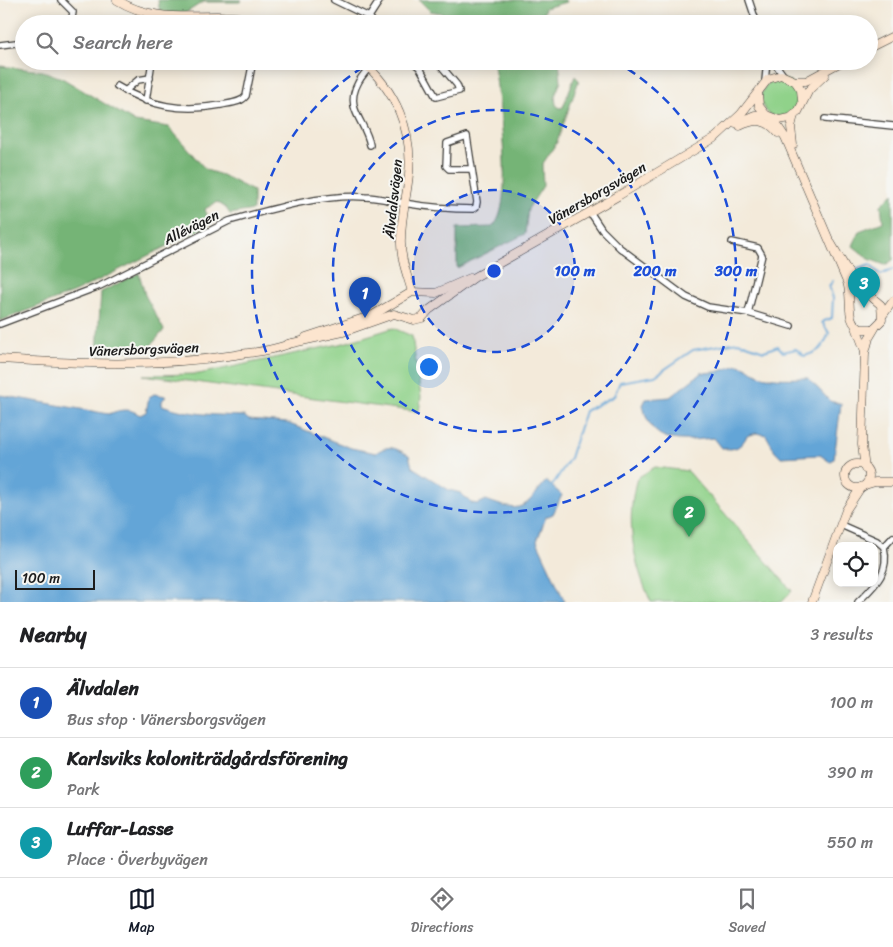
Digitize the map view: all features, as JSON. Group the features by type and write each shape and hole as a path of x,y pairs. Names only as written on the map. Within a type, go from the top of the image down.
{"main road":[{"path":"117,0 148,15"},
{"path":"878,44 893,36"},
{"name":"Älvdalsvägen","path":"376,70 396,103 408,136 410,164 400,240 402,260 412,292"},
{"path":"765,81 774,76 784,76 795,81 811,79 827,70"},
{"path":"795,159 790,136 794,116 802,100 829,70"},
{"name":"Vänersborgsvägen","path":"0,359 88,364 140,364 215,358 343,332 394,314 419,319 474,277 590,212 716,137 730,126 758,93 765,81"},
{"path":"795,81 801,90 802,100"},
{"path":"758,93 759,106 782,130 831,242 847,282 851,306 850,319 856,327 866,353"},
{"name":"Vänersborgsvägen","path":"730,126 754,115 785,120 794,116"},
{"path":"716,137 753,121 767,123 780,136 795,170 803,181"},
{"path":"831,242 854,282 882,308 883,315"},
{"name":"Vänersborgsvägen","path":"288,344 373,315 412,292 436,294 452,285 474,277"},
{"path":"423,294 429,301 429,310"},
{"path":"851,306 860,297 893,297"},
{"path":"403,298 401,308 407,317"},
{"path":"812,602 846,510 868,477 862,445 866,353 869,338 893,301"},
{"path":"856,327 866,330 876,328"},
{"path":"846,510 846,472 852,466 862,445"},
{"path":"852,466 858,465 892,482"},
{"path":"846,482 853,488 892,482"}],"street":[{"path":"61,0 73,12 72,15"},
{"path":"334,0 365,15"},
{"path":"370,15 380,0"},
{"path":"749,0 754,15"},
{"path":"0,45 15,43"},
{"path":"146,101 151,70"},
{"path":"117,86 146,101 189,109 240,102 246,96 251,70"},
{"path":"367,70 358,81 354,103 368,134 370,145"},
{"path":"421,70 436,97 459,91 457,85 444,70"},
{"path":"765,81 766,70"},
{"path":"780,70 784,76"},
{"path":"126,91 138,80 150,78"},
{"path":"825,118 893,126"},
{"path":"466,136 472,169 449,169 446,166 447,143 466,136"},
{"name":"Allévägen","path":"0,324 100,286 229,221 342,197 366,197 446,209 473,209 476,207 477,202 472,169"},
{"path":"590,212 602,230 620,248 686,297 708,307 748,314 791,326"},
{"path":"732,242 758,248 762,255 748,314"},
{"path":"841,525 877,541 884,547"},
{"path":"858,602 881,579 885,565 884,547 893,537"}],"green space":[{"path":"158,0 242,0 240,2 203,2 184,14 160,13"},
{"path":"419,0 565,0 566,2 545,8 543,15 443,15 430,11"},
{"path":"0,66 15,68 15,70 43,71 62,78 135,122 169,127 206,170 222,175 253,191 253,210 230,214 226,208 217,202 205,209 209,225 75,292 0,321"},
{"path":"495,70 560,70 561,81 555,96 556,105 560,108 563,107 575,76 579,80 557,142 542,165 543,186 528,209 525,234 457,268 457,228 492,227 499,216 503,198 504,176 501,125"},
{"path":"780,79 794,84 799,98 794,112 780,117 766,112 761,98 766,84"},
{"path":"893,193 893,260 885,265 869,259 853,246 859,231 883,222 881,205"},
{"path":"139,273 145,295 164,330 148,349 97,352 101,292"},
{"path":"393,328 412,336 421,397 419,412 143,375 199,374 344,343"},
{"path":"655,467 688,471 792,591 782,602 651,602 635,557 631,525 633,494 637,478"}],"water":[{"path":"738,365 744,366 765,377 808,378 830,401 841,404 834,459 830,462 820,455 781,457 775,451 766,435 757,433 747,436 742,443 731,449 722,448 714,438 679,440 669,438 660,435 647,419 643,405 646,399 670,397 701,373 717,372"},
{"path":"154,394 166,396 162,401 162,405 182,411 244,416 249,420 287,423 351,448 376,453 385,448 396,449 409,455 412,467 449,490 461,493 471,503 478,504 486,500 515,508 527,503 546,481 562,495 553,514 546,517 537,541 565,602 0,602 0,395 109,414 125,410 133,411 140,415 146,412 149,397"}],"waterway":[{"path":"856,270 870,265 881,275 893,269"},
{"path":"552,486 570,458 585,411 614,396 620,382 655,376 693,350 738,342 764,351 778,346 783,352 796,349 804,356 817,351 823,346 829,333 822,322 832,318 833,298 829,286 833,281"}],"place":[{"name":"Luffar-Lasse","path":"864,308"},
{"name":"Älvdalen","path":"365,318"},
{"name":"Karlsviks koloniträdgårdsförening","path":"689,537"}]}
